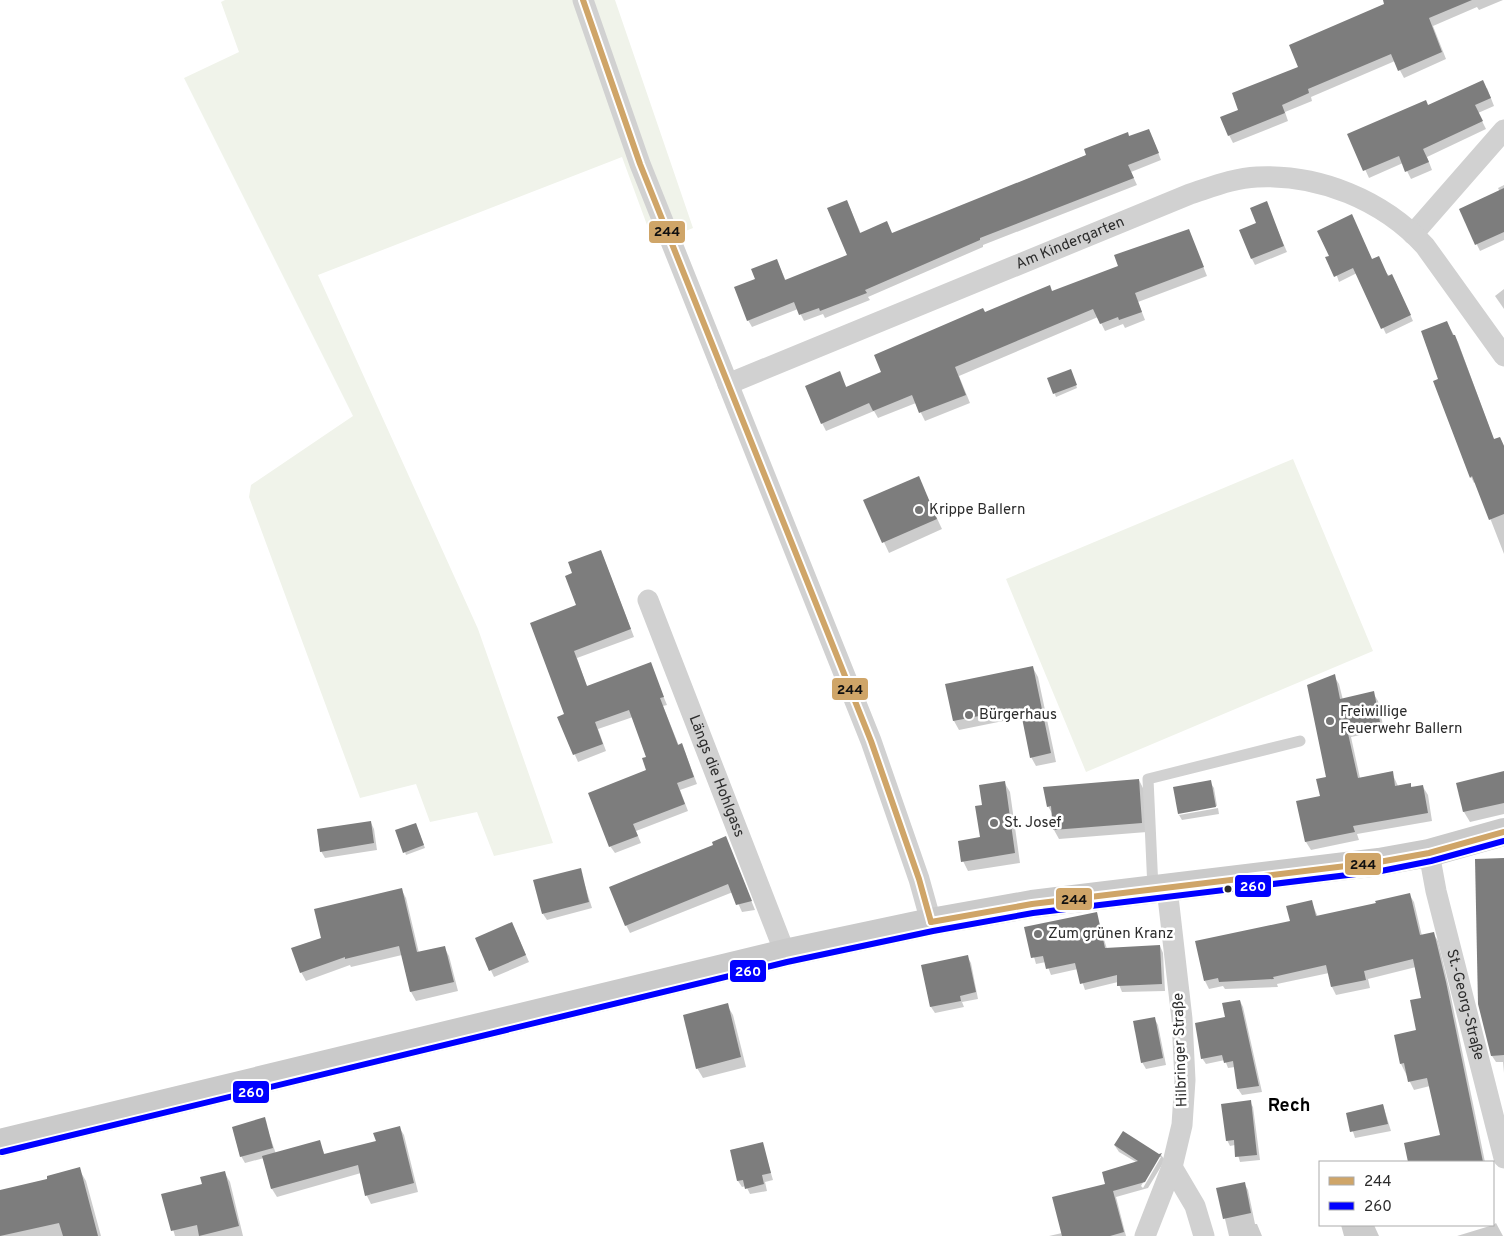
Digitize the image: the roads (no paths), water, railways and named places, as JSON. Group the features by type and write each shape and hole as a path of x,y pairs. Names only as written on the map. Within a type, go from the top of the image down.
{"main road":[{"path":"0,1143 784,953 931,922 1032,904 1321,870 1429,853 1504,832"}],"street":[{"path":"583,0 640,164 871,741 919,878 931,922"},
{"path":"1414,234 1504,130"},
{"name":"Am Kindergarten","path":"728,384 1190,194 1226,183 1256,177 1292,178 1322,184 1350,194 1378,208 1414,234 1504,356"},
{"name":"Längs die Hohlgass","path":"648,600 784,953"},
{"name":"St.-Georg-Straße","path":"1429,853 1436,891 1504,1158"},
{"name":"Hilbringer Straße","path":"1145,1236 1172,1166 1182,1126 1185,1080 1182,1018 1160,888"},
{"path":"1172,1166 1195,1206 1204,1236"}],"lane":[{"path":"1160,888 1148,779 1300,741"}],"place":[{"name":"Krippe Ballern","path":"919,510"},
{"name":"Bürgerhaus","path":"969,715"},
{"name":"Freiwillige Feuerwehr Ballern","path":"1330,721"},
{"name":"St. Josef","path":"994,823"},
{"name":"Zum grünen Kranz","path":"1038,934"}],"district":[{"name":"Rech","path":"1289,1106"}]}
